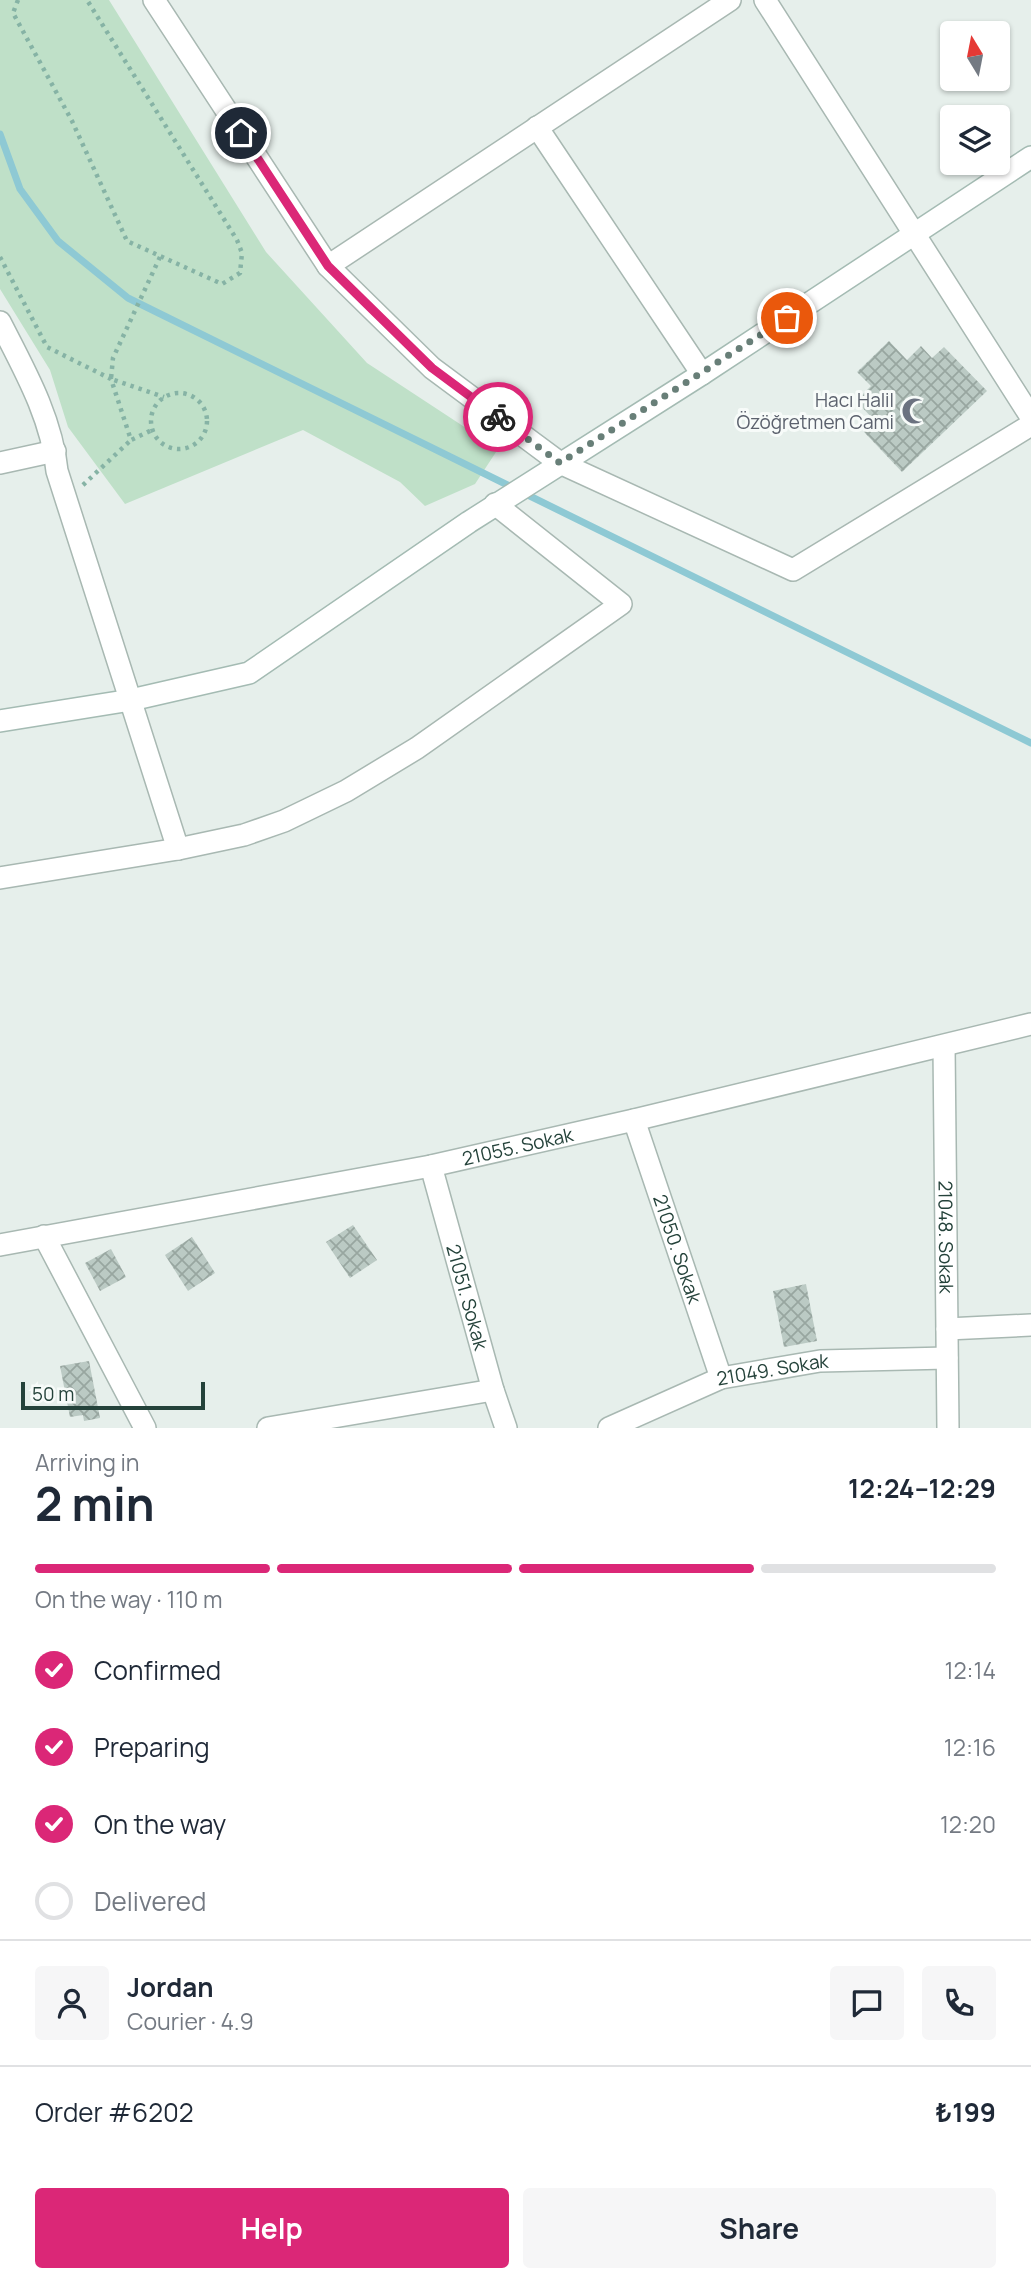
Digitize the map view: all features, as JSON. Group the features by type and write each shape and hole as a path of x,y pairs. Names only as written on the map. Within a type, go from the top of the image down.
{"street":[{"path":"154,0 328,266 432,368 560,463 793,570 1031,425"},
{"path":"328,266 730,0"},
{"path":"765,0 1031,417"},
{"path":"537,127 702,374"},
{"path":"0,721 131,700 249,673 469,522 702,374 1031,157"},
{"path":"0,322 35,391 55,451 57,471 178,849"},
{"path":"0,463 55,451"},
{"path":"0,878 178,849 244,835 284,821 346,791 440,732 621,604 495,505"},
{"name":"21055. Sokak","path":"0,1245 431,1166 1031,1024"},
{"name":"21048. Sokak","path":"944,1046 947,1428"},
{"name":"21050. Sokak","path":"634,1120 720,1378"},
{"name":"21051. Sokak","path":"431,1166 506,1428"},
{"path":"44,1236 145,1428"},
{"path":"947,1329 1031,1325"},
{"name":"21049. Sokak","path":"609,1428 720,1378 820,1361 947,1358"},
{"path":"268,1428 493,1390"}],"path":[{"path":"18,0 13,13 72,121 127,242 222,284 240,273 242,253 237,240 87,0"},
{"path":"0,257 47,347 111,379 164,397 182,393 199,400 207,416 207,426 198,442 181,449 163,444 152,430 152,411 164,397"},
{"path":"131,440 111,379 113,358 161,257"},
{"path":"67,500 131,440 152,430"}],"green space":[{"path":"0,0 109,0 266,252 367,363 498,449 475,484 425,506 400,482 303,430 125,504 68,427 50,370 0,289"}],"building":[{"name":"Hacı Halil Özöğretmen Cami","path":"889,341 907,360 921,346 932,358 944,347 987,391 902,472 864,432 875,421 856,401 871,386 857,372"},
{"path":"353,1225 377,1260 350,1278 326,1242"},
{"path":"192,1237 215,1273 188,1291 165,1255"},
{"path":"111,1249 126,1277 100,1291 85,1263"},
{"path":"806,1284 817,1341 784,1347 773,1291"},
{"path":"89,1361 100,1418 84,1421 83,1415 70,1417 60,1366"}],"waterway":[{"path":"0,134 20,189 58,241 128,298 1031,743"}],"way so far":[{"path":"498,417 560,463 787,318"}],"place":[{"name":"Hacı Halil Özöğretmen Cami","path":"915,411"}],"route":[{"path":"241,133 328,266 432,368 498,417"}]}
